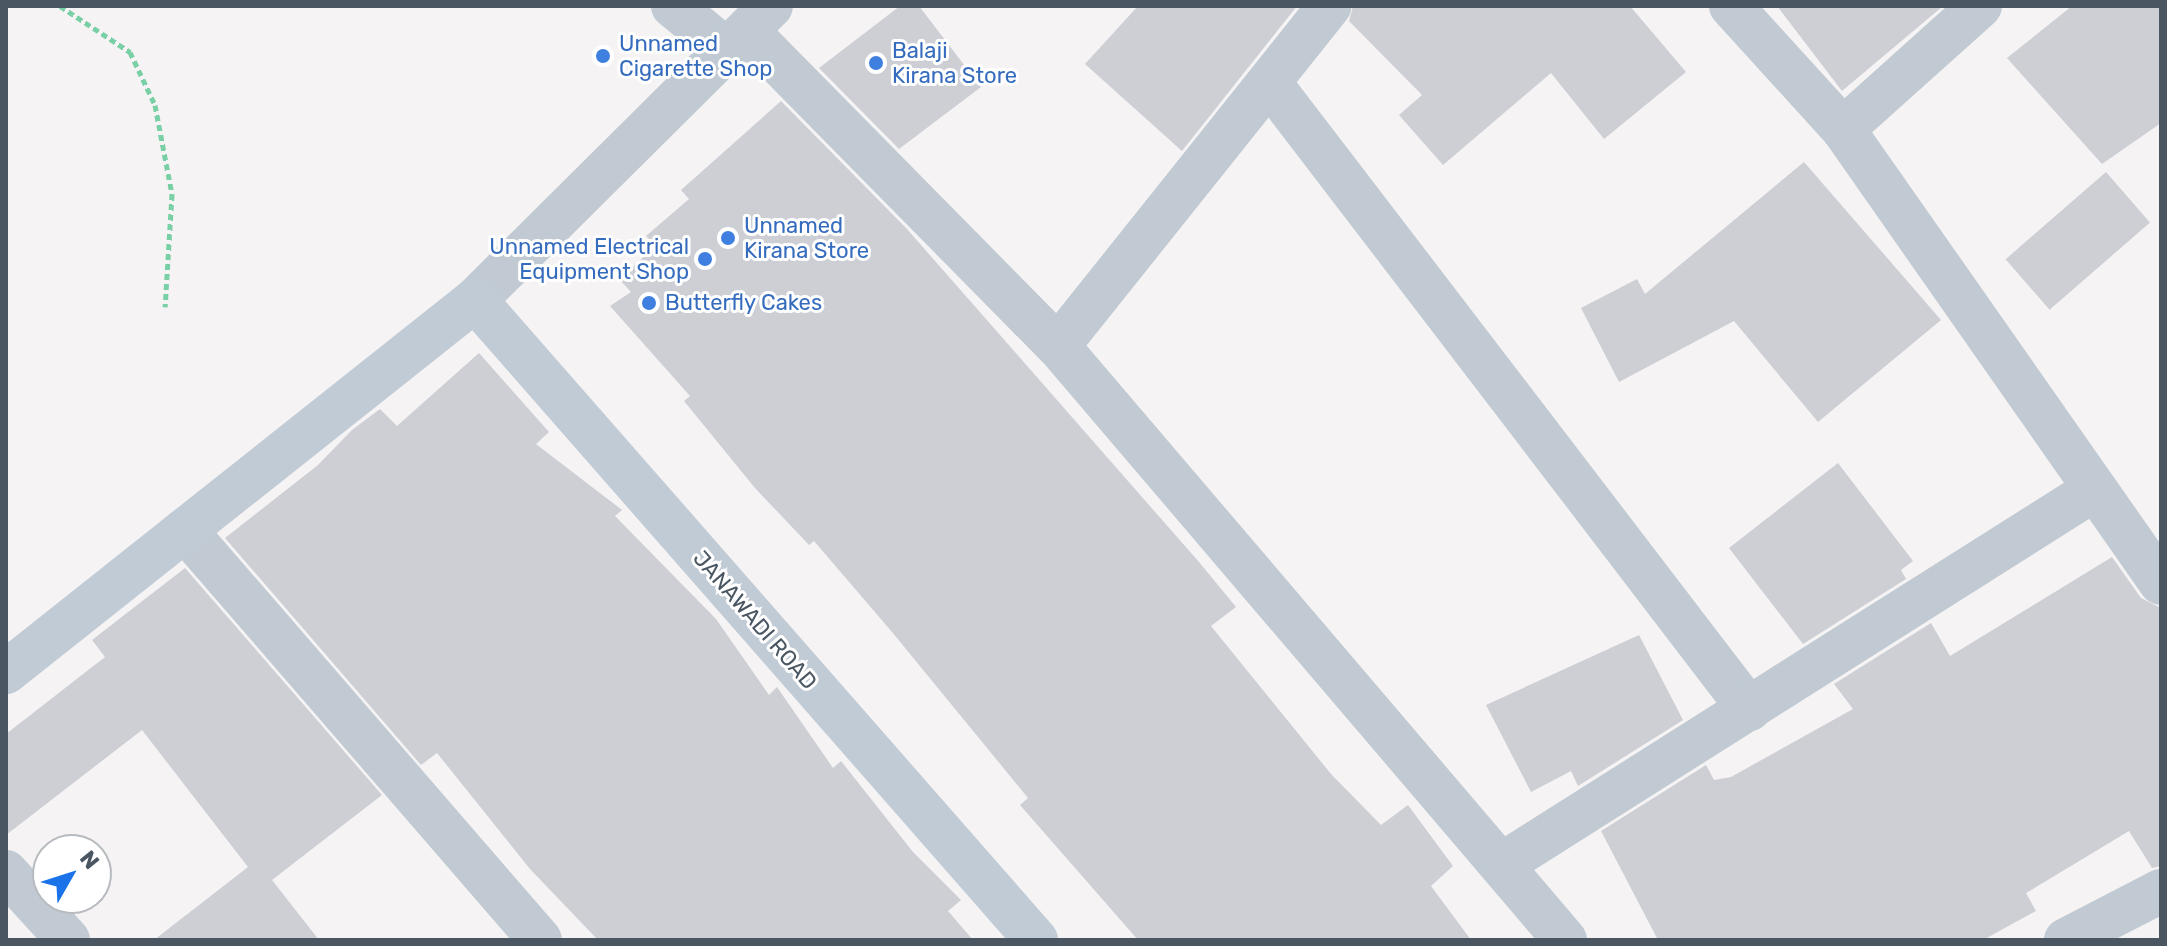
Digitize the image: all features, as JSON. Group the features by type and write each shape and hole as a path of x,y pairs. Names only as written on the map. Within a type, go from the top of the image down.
{"street":[{"path":"673,6 749,30 1058,346 1504,863 1565,940"},
{"path":"1058,346 1329,6"},
{"path":"1731,6 1843,129 2092,491 2161,583"},
{"path":"1843,129 1980,6"},
{"path":"6,672 475,300 749,30"},
{"path":"1269,82 1749,709"},
{"name":"JANAWADI ROAD","path":"475,300 1036,940"},
{"path":"1504,863 2092,491"},
{"path":"185,530 540,940"},
{"path":"6,872 68,940"},
{"path":"2066,940 2161,891"}],"path":[{"path":"60,6 130,52 155,105 172,194 165,307"}],"building":[{"path":"900,6 919,6 981,87 899,149 819,68"},
{"path":"1138,6 1297,6 1182,151 1085,64"},
{"path":"1353,6 1630,6 1686,72 1604,139 1551,73 1443,165 1399,115 1422,95 1349,21"},
{"path":"1777,6 1943,6 1842,91"},
{"path":"2072,6 2161,6 2161,123 2102,164 2007,58"},
{"path":"781,101 907,229 1236,607 1211,626 1331,774 1381,825 1408,805 1453,866 1431,886 1471,940 1138,940 1020,805 1028,798 892,632 814,541 809,545 755,488 684,401 690,396 610,306 631,292 619,279 656,246 646,236 689,199 681,190"},
{"path":"1804,162 1941,320 1818,422 1734,321 1619,382 1581,308 1637,279 1645,294"},
{"path":"2106,172 2150,223 2050,310 2006,259"},
{"path":"479,353 549,432 536,444 622,510 615,516 716,619 769,695 777,687 833,768 841,761 913,852 961,900 948,911 973,940 598,940 530,869 437,753 421,765 225,538 318,465 352,430 380,409 397,426"},
{"path":"1838,463 1913,561 1901,570 1906,579 1803,644 1729,548"},
{"path":"2112,557 2141,598 2161,608 2161,866 2152,868 2129,831 2026,893 2036,911 1983,940 1658,940 1601,831 1706,765 1714,780 1731,777 1853,709 1834,684 1931,623 1950,656"},
{"path":"185,568 382,795 272,880 319,940 154,940 248,867 142,730 6,835 6,734 105,657 92,640"},
{"path":"1639,635 1683,720 1578,786 1571,771 1531,792 1486,705"}],"place":[{"name":"Unnamed Cigarette Shop","path":"603,56"},
{"name":"Balaji Kirana Store","path":"876,63"},
{"name":"Unnamed Kirana Store","path":"728,238"},
{"name":"Unnamed Electrical Equipment Shop","path":"705,259"},
{"name":"Butterfly Cakes","path":"649,303"}]}
